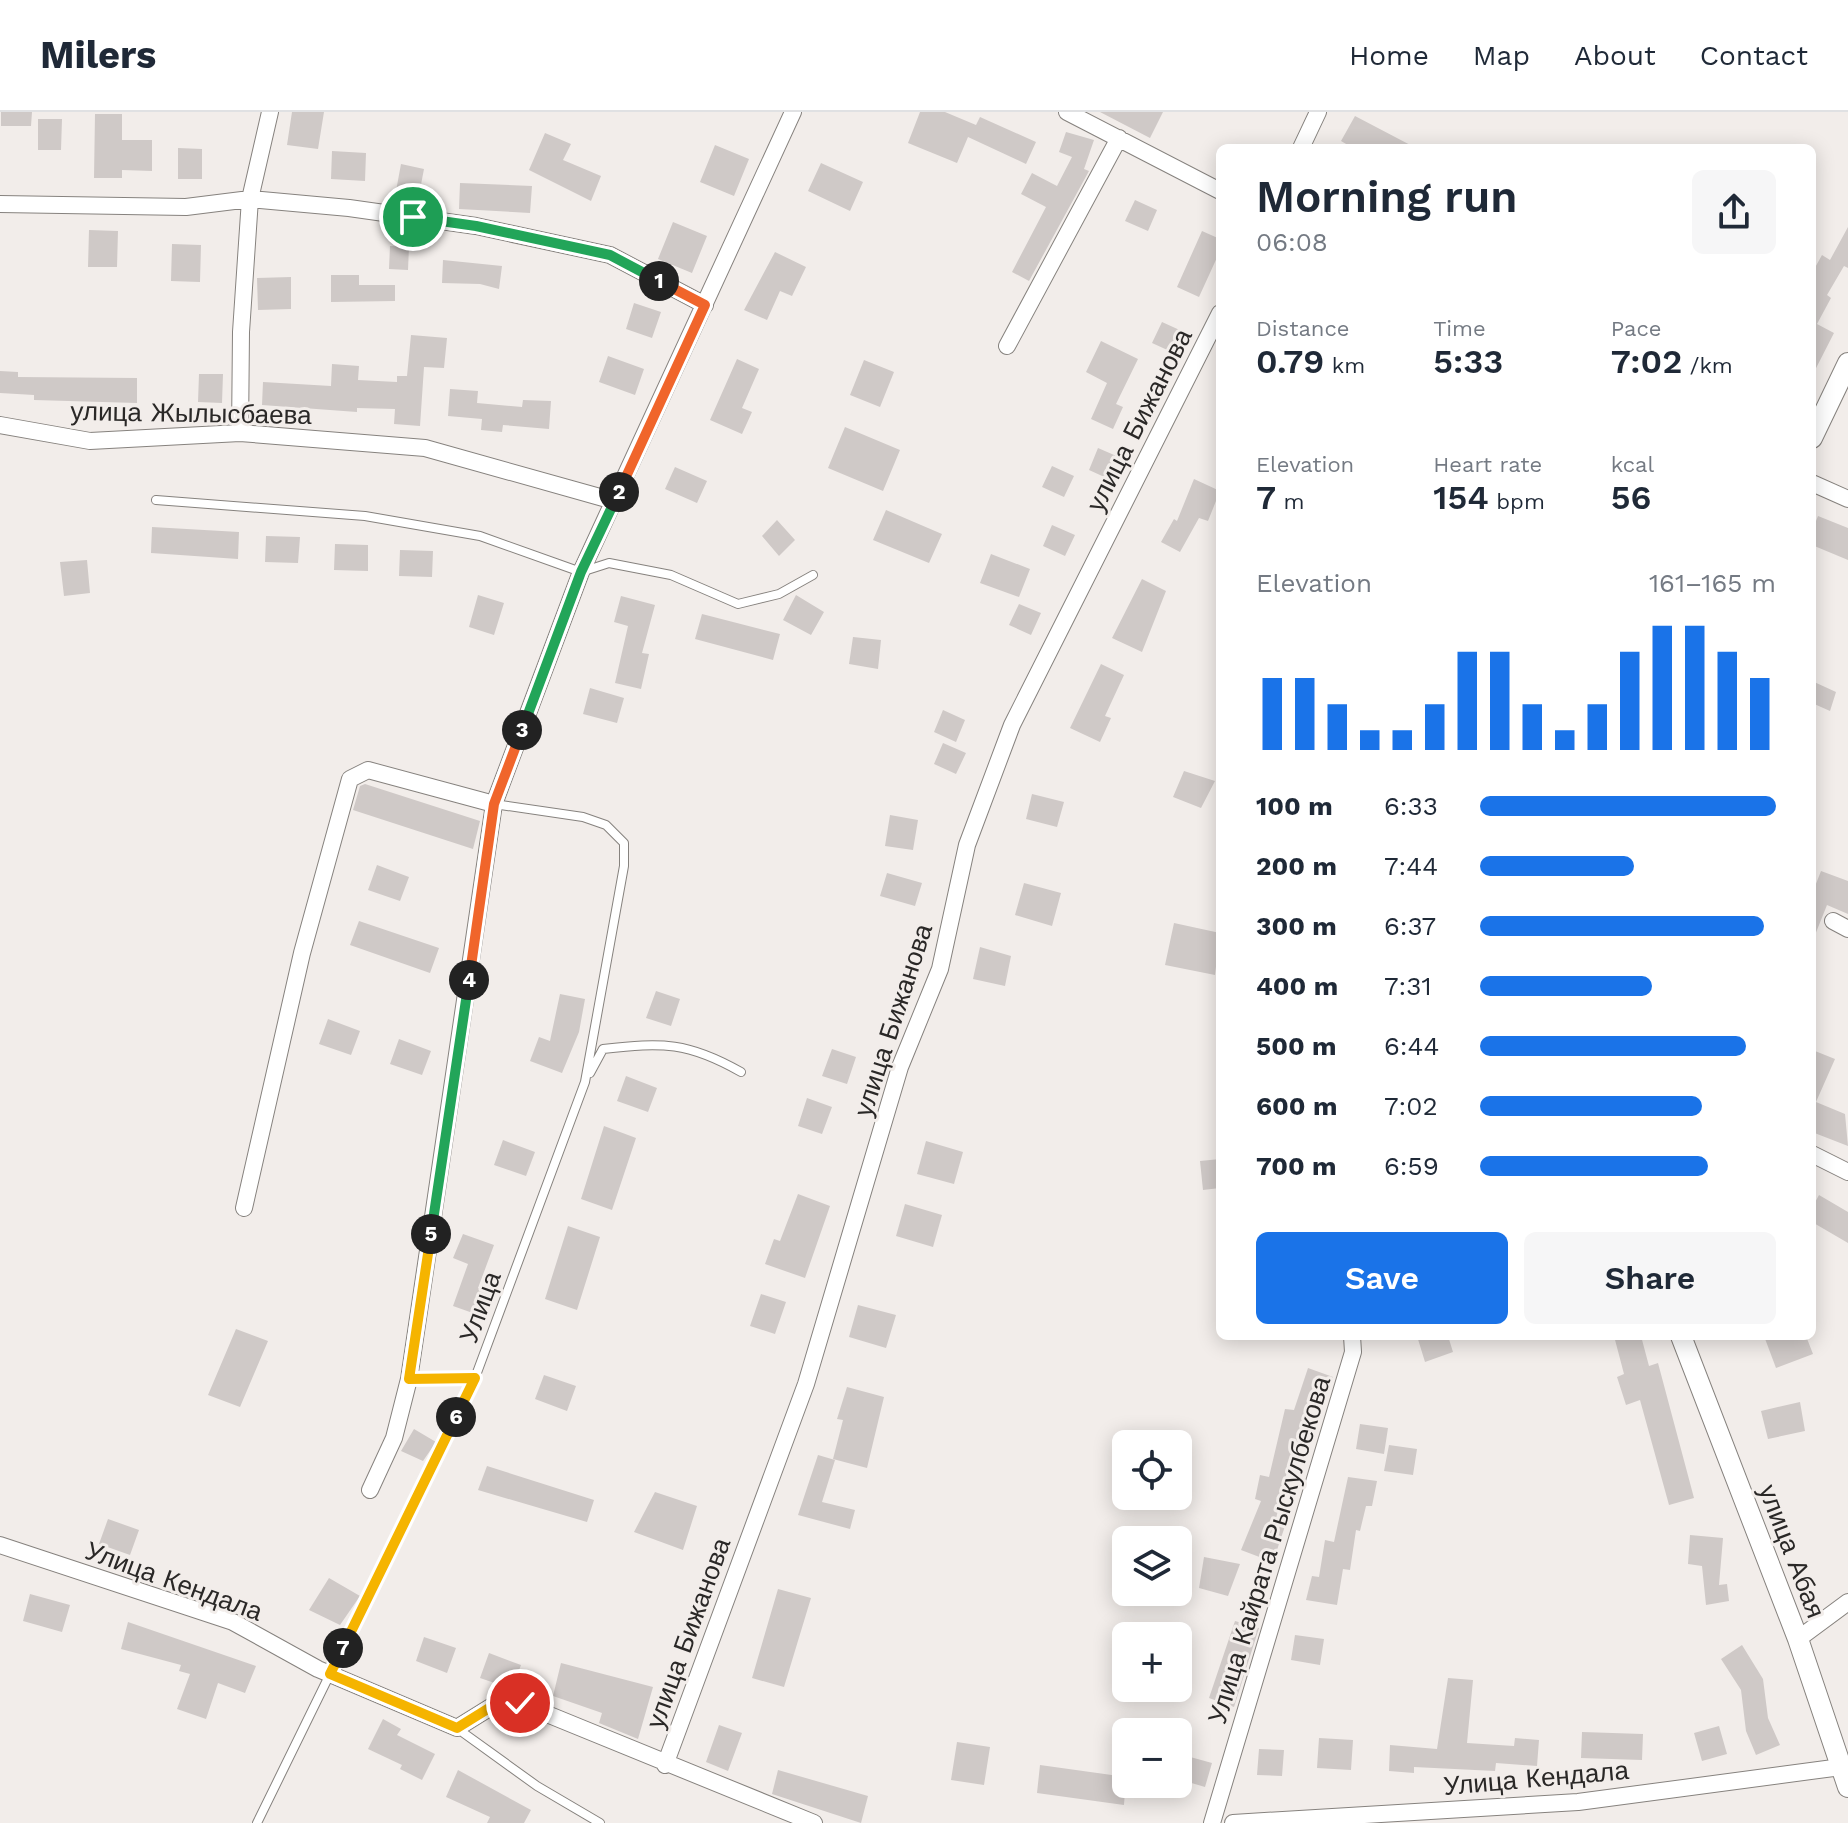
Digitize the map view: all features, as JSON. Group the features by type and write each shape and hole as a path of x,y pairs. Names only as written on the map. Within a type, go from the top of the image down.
{"street":[{"path":"240,433 241,332 250,199 270,112"},
{"path":"370,1490 394,1438 409,1379 494,804 581,572 793,112"},
{"path":"1067,112 1216,189"},
{"path":"1303,144 1318,112"},
{"path":"1007,346 1119,138"},
{"path":"0,204 186,207 250,199 349,208 476,226 610,255 705,305"},
{"name":"улица Бижанова","path":"665,1765 806,1384 900,1067 940,969 967,845 1012,725 1216,321"},
{"path":"1816,430 1848,363"},
{"name":"улица Жылысбаева","path":"0,425 90,441 240,433 425,448 614,501"},
{"path":"1816,485 1848,499"},
{"path":"244,1208 302,953 350,779 368,770 494,804"},
{"path":"1816,1156 1848,1172"},
{"name":"Улица Кайрата Рыскулбекова","path":"1212,1823 1353,1352 1352,1340"},
{"name":"улица Абая","path":"1683,1340 1798,1639 1848,1787"},
{"name":"Улица Кендала","path":"0,1545 233,1622 330,1674 457,1728"},
{"path":"1798,1639 1848,1602"},
{"path":"457,1728 494,1705 520,1703 665,1765 814,1823"},
{"name":"Улица Кендала","path":"1233,1823 1578,1802 1841,1767"}],"lane":[{"path":"156,500 365,516 480,536 581,572 609,563 671,575 738,604 779,594 813,575"},
{"name":"Улица","path":"257,1823 475,1378 585,1082 624,866 624,843 606,825 583,817 494,804"},
{"path":"585,1082 603,1049 649,1043 704,1051 741,1072"},
{"path":"409,1379 475,1378"},
{"path":"457,1728 537,1786 600,1823"}],"building":[{"path":"1,112 32,112 31,126 1,126"},
{"path":"292,112 324,112 318,149 287,145"},
{"path":"920,112 945,112 976,125 980,117 1036,142 1026,164 968,137 957,163 908,143"},
{"path":"1100,112 1163,112 1150,138"},
{"path":"95,114 122,114 122,140 152,140 152,171 122,170 122,178 94,178"},
{"path":"1355,116 1408,144 1346,144 1341,141"},
{"path":"38,119 62,119 61,150 38,150"},
{"path":"1066,132 1094,140 1084,169 1089,171 1029,281 1012,272 1046,207 1021,194 1032,173 1057,186 1072,157 1059,152"},
{"path":"545,133 571,144 563,160 601,176 591,201 529,170"},
{"path":"715,145 749,159 734,196 700,182"},
{"path":"178,148 202,149 202,179 178,179"},
{"path":"332,151 366,153 365,181 331,179"},
{"path":"821,163 863,182 850,211 808,191"},
{"path":"401,164 424,169 419,195 396,191"},
{"path":"460,183 532,186 530,213 459,209"},
{"path":"1135,200 1157,210 1148,231 1125,221"},
{"path":"673,222 707,236 692,273 658,259"},
{"path":"1848,227 1848,268 1844,266 1827,295 1831,298 1817,324 1834,333 1816,368 1816,266 1822,255 1830,260"},
{"path":"89,230 118,231 117,267 88,267"},
{"path":"1202,231 1216,237 1216,260 1199,297 1177,287"},
{"path":"172,244 201,245 200,282 171,281"},
{"path":"390,246 409,247 408,270 389,269"},
{"path":"775,252 806,267 792,296 780,291 767,320 744,310"},
{"path":"443,260 502,266 499,289 480,284 442,283"},
{"path":"331,275 359,275 359,285 395,285 395,301 331,302"},
{"path":"291,277 291,309 258,310 257,278"},
{"path":"634,303 661,312 652,338 626,329"},
{"path":"1162,322 1184,332 1174,353 1152,343"},
{"path":"411,335 447,338 444,368 424,367 420,426 394,424 395,409 357,408 357,412 262,405 263,382 331,386 332,364 359,366 358,380 397,382 397,376 407,376"},
{"path":"1101,341 1138,359 1116,404 1123,407 1113,429 1091,419 1107,383 1086,372"},
{"path":"608,356 644,369 635,395 599,382"},
{"path":"737,359 759,369 742,408 752,412 742,434 710,420"},
{"path":"864,360 894,372 880,407 850,395"},
{"path":"0,371 18,372 18,377 137,378 137,403 34,400 34,395 0,393"},
{"path":"199,374 223,374 222,403 198,402"},
{"path":"450,389 478,391 477,403 522,407 523,400 551,401 549,429 503,425 502,432 481,430 482,419 448,416"},
{"path":"845,427 900,450 883,491 828,468"},
{"path":"1098,448 1121,458 1111,480 1089,470"},
{"path":"1052,466 1074,476 1064,497 1042,487"},
{"path":"675,467 707,481 697,503 665,489"},
{"path":"1194,479 1216,489 1216,501 1208,521 1199,518 1180,552 1161,542 1174,519 1177,521"},
{"path":"886,510 942,534 929,563 873,540"},
{"path":"1818,516 1848,528 1848,560 1816,547"},
{"path":"777,520 795,540 779,556 762,536"},
{"path":"1052,525 1075,535 1065,556 1043,546"},
{"path":"152,527 239,532 238,559 151,553"},
{"path":"266,536 300,537 298,563 265,562"},
{"path":"335,544 368,545 368,571 334,570"},
{"path":"400,550 433,551 432,577 399,576"},
{"path":"991,554 1030,569 1019,597 980,583"},
{"path":"87,560 90,593 64,596 60,562"},
{"path":"1142,579 1166,591 1142,652 1112,638"},
{"path":"478,595 504,603 494,635 469,627"},
{"path":"796,595 824,612 811,635 783,620"},
{"path":"621,596 655,605 642,653 649,654 641,689 615,683 628,626 614,622"},
{"path":"1019,604 1041,613 1031,635 1009,625"},
{"path":"702,614 780,634 773,660 695,639"},
{"path":"853,637 881,640 878,669 849,664"},
{"path":"1101,664 1124,675 1105,716 1111,718 1100,742 1070,728"},
{"path":"1816,683 1836,692 1830,711 1816,705"},
{"path":"590,688 624,698 617,723 583,714"},
{"path":"943,710 965,720 956,742 934,732"},
{"path":"943,743 966,753 956,774 934,764"},
{"path":"1184,771 1215,781 1201,808 1173,797"},
{"path":"365,784 480,821 473,849 353,810 360,786"},
{"path":"1032,794 1064,802 1057,827 1026,819"},
{"path":"890,815 918,820 913,850 885,846"},
{"path":"377,865 409,877 400,901 368,890"},
{"path":"1821,871 1848,881 1848,914 1827,905 1816,932 1816,884"},
{"path":"887,873 922,883 915,906 880,896"},
{"path":"1024,883 1061,893 1052,926 1015,915"},
{"path":"359,921 439,948 430,973 350,945"},
{"path":"1174,923 1216,932 1215,975 1165,965"},
{"path":"980,947 1011,956 1005,986 973,979"},
{"path":"656,991 680,999 671,1026 646,1018"},
{"path":"560,994 585,999 579,1032 562,1073 530,1061 539,1037 550,1041"},
{"path":"328,1019 360,1031 351,1055 319,1044"},
{"path":"399,1039 431,1051 422,1075 390,1064"},
{"path":"832,1049 856,1057 847,1084 822,1076"},
{"path":"1816,1051 1835,1059 1816,1102"},
{"path":"626,1076 657,1088 648,1112 617,1101"},
{"path":"807,1098 832,1107 822,1134 798,1126"},
{"path":"1816,1102 1845,1114 1848,1146 1816,1134"},
{"path":"604,1126 636,1138 612,1210 581,1199"},
{"path":"503,1140 535,1152 526,1176 494,1165"},
{"path":"926,1141 963,1152 954,1184 917,1174"},
{"path":"1216,1159 1216,1188 1203,1190 1200,1161"},
{"path":"798,1194 830,1206 805,1278 765,1264 774,1239 780,1241"},
{"path":"1819,1195 1848,1212 1848,1243 1816,1224 1816,1201"},
{"path":"905,1204 942,1215 933,1247 896,1236"},
{"path":"568,1226 600,1237 577,1310 545,1299"},
{"path":"463,1234 494,1245 478,1288 493,1293 484,1317 453,1306 468,1264 453,1258"},
{"path":"761,1294 786,1302 775,1334 750,1326"},
{"path":"858,1305 896,1315 886,1348 849,1337"},
{"path":"236,1329 268,1341 240,1407 208,1395"},
{"path":"1418,1340 1449,1340 1453,1352 1425,1362"},
{"path":"1615,1340 1642,1340 1649,1366 1658,1363 1694,1498 1669,1505 1640,1400 1626,1405 1617,1377 1624,1374"},
{"path":"1766,1340 1808,1340 1813,1354 1776,1368"},
{"path":"1308,1368 1333,1377 1323,1404 1309,1399 1306,1435 1303,1435 1295,1464 1289,1463 1275,1523 1285,1526 1273,1562 1241,1550 1261,1501 1255,1499 1260,1475 1269,1477 1285,1409 1294,1410"},
{"path":"544,1375 576,1386 567,1411 535,1399"},
{"path":"847,1387 884,1397 867,1468 833,1459 843,1420 837,1419"},
{"path":"1800,1402 1805,1431 1768,1439 1761,1411"},
{"path":"1360,1424 1388,1428 1384,1454 1356,1449"},
{"path":"414,1429 436,1442 423,1461 401,1451"},
{"path":"1389,1445 1417,1449 1413,1475 1384,1471"},
{"path":"818,1455 835,1460 822,1502 855,1510 850,1529 798,1515"},
{"path":"487,1466 594,1500 587,1522 478,1490"},
{"path":"1348,1477 1377,1481 1372,1506 1366,1506 1360,1531 1356,1530 1350,1570 1343,1569 1337,1605 1306,1600 1312,1576 1319,1577 1325,1540 1334,1542"},
{"path":"655,1492 697,1506 683,1550 634,1532"},
{"path":"108,1519 139,1530 130,1555 99,1544"},
{"path":"1690,1535 1723,1538 1719,1585 1727,1584 1729,1601 1706,1605 1702,1566 1688,1564"},
{"path":"1204,1557 1240,1564 1228,1596 1199,1588"},
{"path":"329,1578 360,1596 340,1625 309,1610"},
{"path":"778,1589 811,1598 784,1687 752,1678"},
{"path":"30,1594 70,1605 62,1632 23,1621"},
{"path":"1235,1621 1259,1628 1234,1707 1209,1698"},
{"path":"128,1622 256,1666 245,1693 218,1683 206,1719 177,1709 190,1674 179,1671 181,1665 121,1649"},
{"path":"1295,1635 1324,1639 1320,1665 1291,1660"},
{"path":"424,1637 456,1648 447,1673 416,1661"},
{"path":"1742,1645 1763,1679 1768,1718 1780,1745 1756,1755 1746,1731 1741,1690 1721,1659"},
{"path":"489,1653 521,1665 512,1689 480,1678"},
{"path":"561,1663 653,1687 638,1739 599,1723 602,1713 553,1696"},
{"path":"1448,1678 1473,1680 1467,1743 1514,1746 1515,1738 1539,1740 1537,1766 1496,1763 1495,1771 1414,1767 1414,1773 1389,1771 1390,1745 1437,1749"},
{"path":"383,1719 401,1729 397,1735 435,1754 422,1780 400,1769 402,1765 368,1749"},
{"path":"719,1725 742,1733 728,1771 706,1762"},
{"path":"1719,1726 1727,1754 1702,1761 1694,1733"},
{"path":"1582,1732 1643,1734 1642,1760 1581,1758"},
{"path":"1319,1738 1353,1740 1351,1770 1317,1768"},
{"path":"957,1742 990,1747 984,1785 951,1780"},
{"path":"1259,1749 1284,1750 1282,1776 1257,1775"},
{"path":"1192,1757 1212,1763 1205,1787 1192,1783"},
{"path":"1040,1765 1112,1775 1112,1798 1124,1798 1124,1805 1037,1793"},
{"path":"458,1770 531,1810 524,1823 487,1823 490,1817 446,1797"},
{"path":"778,1770 868,1796 861,1823 772,1794"}],"route":[{"path":"413,217 476,226 610,255 705,305 581,572 494,804 409,1379 475,1378 330,1674 457,1728 494,1705 520,1703"}]}
